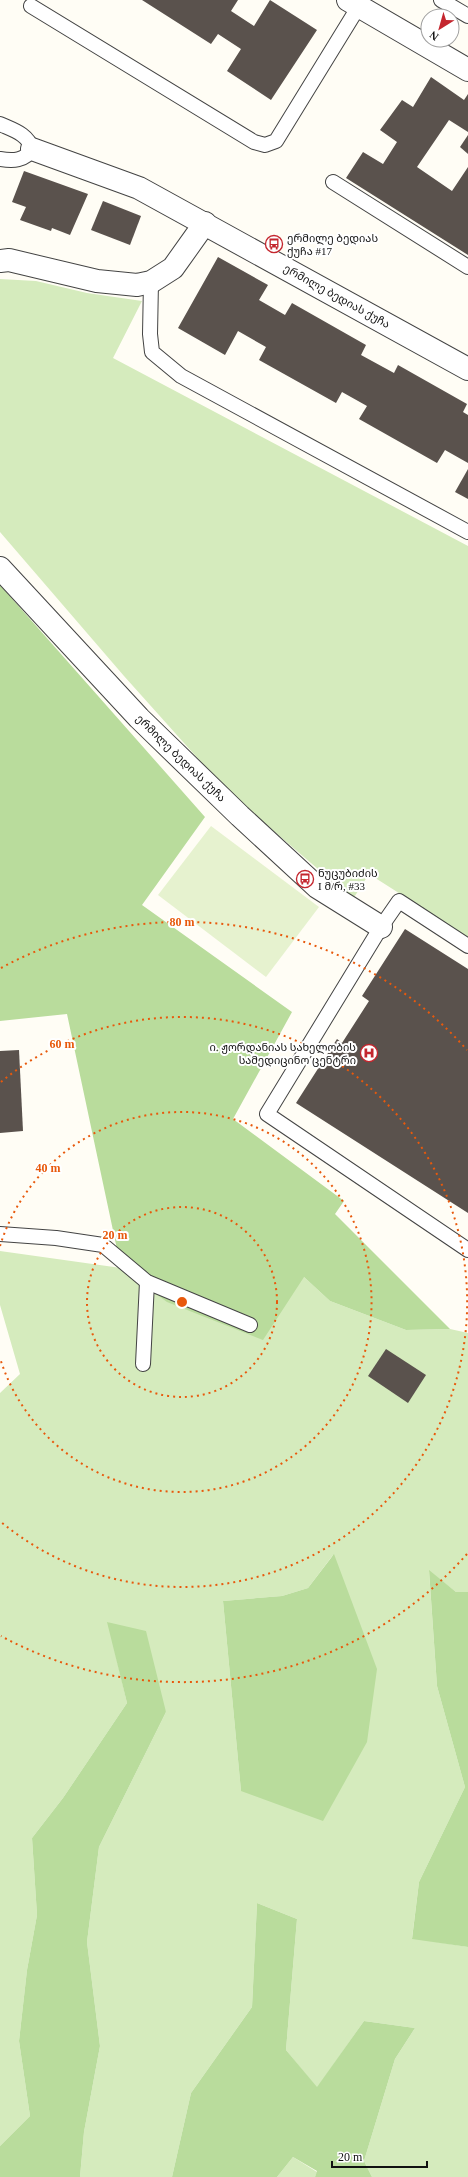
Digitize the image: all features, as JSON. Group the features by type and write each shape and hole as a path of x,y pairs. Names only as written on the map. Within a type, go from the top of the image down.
{"street":[{"path":"353,3 468,70"},
{"name":"ერმილე ბედიას ქუჩა","path":"32,149 139,188 468,369"},
{"path":"0,261 9,260 97,281 137,285 151,282 173,268 205,223"},
{"name":"ერმილე ბედიას ქუჩა","path":"0,568 139,718 240,816 317,887 381,927"}],"lane":[{"path":"441,0 468,16"},
{"path":"31,6 254,142 265,145 276,141 353,3"},
{"path":"0,124 26,137 30,141 32,149 28,155 13,161 0,159"},
{"path":"333,182 468,267"},
{"path":"151,282 150,334 152,352 181,376 468,532"},
{"path":"468,946 399,901 381,927 267,1114 468,1250"},
{"path":"0,1234 56,1238 103,1245 147,1282 250,1325"},
{"path":"143,1364 147,1282"}],"green space":[{"path":"0,279 36,281 87,293 142,301 113,358 468,546 468,937 369,874 353,899 227,791 124,676 0,532"},
{"path":"0,585 205,817 142,905 292,1012 233,1119 344,1201 335,1214 450,1329 406,1330 330,1301 304,1277 263,1340 167,1302 121,1268 67,1014 0,1021"},
{"path":"211,826 319,907 266,977 158,895"},
{"path":"0,1251 121,1268 304,1277 330,1301 406,1330 450,1329 468,1333 468,1592 456,1592 429,1571 437,1686 465,1787 419,1882 412,1938 468,1947 468,2177 372,2177 364,2161 395,2059 415,2028 364,2021 317,2088 286,2050 297,1919 257,1903 252,2007 191,2093 172,2177 80,2177 84,2132 100,2046 87,1942 99,1847 166,1712 108,1622 127,1703 63,1798 32,1838 37,1915 27,1970 19,2041 30,2116 0,2146 0,1393 20,1374 0,1305","holes":["333,1555 241,1791 223,1601 282,1596 308,1588"]},
{"path":"334,1554 377,1669 367,1742 323,1821 241,1791 223,1601 282,1596 308,1588"},
{"path":"429,1570 456,1592 468,1592 468,1947 412,1939 419,1882 465,1787 437,1686"},
{"path":"107,1622 146,1631 166,1712 99,1847 87,1942 100,2046 84,2132 80,2177 0,2177 0,2146 30,2116 19,2041 27,1970 37,1915 32,1838 63,1798 127,1703"},
{"path":"257,1903 297,1919 286,2050 317,2087 364,2021 415,2028 395,2059 364,2161 372,2177 315,2177 317,2171 293,2157 277,2177 172,2177 191,2093 252,2007"},
{"path":"293,2157 317,2172 315,2177 277,2177"}],"building":[{"path":"142,0 238,0 231,11 254,26 270,0 317,30 271,100 227,71 241,49 218,34 211,44"},
{"path":"431,77 464,100 468,94 468,132 449,120 417,167 452,191 468,167 468,255 346,178 363,152 383,164 397,142 380,130 402,100 413,107"},
{"path":"468,135 468,154 460,147"},
{"path":"24,171 88,194 70,235 52,228 51,231 20,220 26,207 12,202"},
{"path":"103,201 141,216 130,245 91,230"},
{"path":"218,257 268,285 259,300 285,315 292,303 366,345 361,355 394,373 398,365 467,404 463,412 468,415 468,463 445,450 437,463 359,419 367,406 342,392 336,403 259,360 266,347 238,331 225,355 178,328"},
{"path":"468,469 468,499 455,492"},
{"path":"405,929 468,969 468,1213 296,1103 337,1039 342,1043 369,1001 362,996"},
{"path":"19,1050 23,1131 0,1133 0,1051"},
{"path":"386,1349 426,1375 408,1403 368,1376"}],"place":[{"name":"ერმილე ბედიას ქუჩა #17","path":"274,244"},
{"name":"ნუცუბიძის I მ/რ, #33","path":"305,879"},
{"name":"ი. ჟორდანიას სახელობის სამედიცინო ცენტრი","path":"369,1053"}]}
